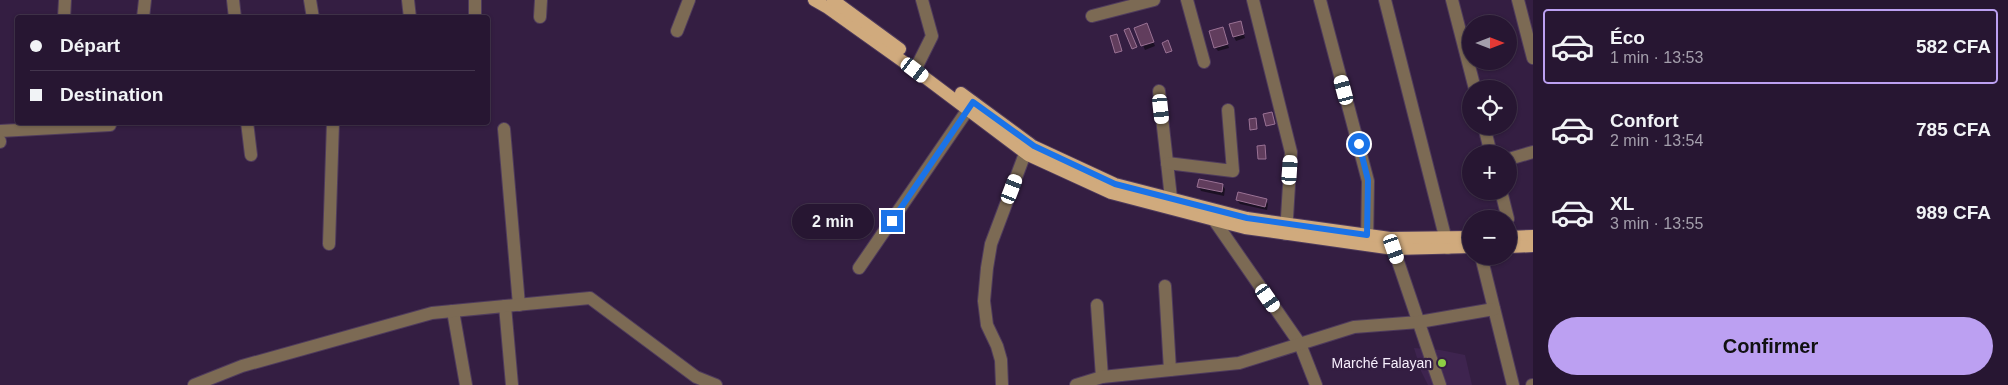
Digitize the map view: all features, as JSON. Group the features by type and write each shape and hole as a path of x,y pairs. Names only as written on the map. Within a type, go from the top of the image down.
{"main road":[{"path":"814,0 831,3 1027,148 1111,193 1247,218 1287,229"},
{"path":"1171,204 1214,220 1245,228 1287,229 1392,243 1447,243 1462,246"},
{"path":"1517,240 1533,236"},
{"path":"1447,243 1462,239"},
{"path":"1517,243 1533,246"}],"street":[{"path":"64,15 65,0"},
{"path":"143,15 145,0"},
{"path":"233,0 235,15"},
{"path":"310,0 312,15"},
{"path":"408,0 410,15"},
{"path":"475,0 475,15"},
{"path":"540,17 541,0"},
{"path":"677,32 689,0"},
{"path":"917,66 932,36 922,0"},
{"path":"1092,16 1120,4 1154,0"},
{"path":"1187,0 1204,62"},
{"path":"1253,0 1292,152 1287,229"},
{"path":"1320,0 1368,180 1367,240"},
{"path":"1385,0 1447,243"},
{"path":"1452,0 1473,80"},
{"path":"1518,0 1533,58"},
{"path":"1159,91 1171,204"},
{"path":"859,268 971,106"},
{"path":"1167,163 1233,171 1228,110"},
{"path":"0,131 62,125 110,125"},
{"path":"247,125 251,155"},
{"path":"329,244 333,125"},
{"path":"504,129 519,304"},
{"path":"1002,385 1001,360 987,325 984,301 986,276 991,244 1027,148"},
{"path":"1517,156 1533,152"},
{"path":"1214,220 1300,344 1316,385"},
{"path":"1392,243 1440,385"},
{"path":"1483,265 1513,385"},
{"path":"1165,286 1170,370"},
{"path":"194,385 208,382 242,366 432,313 590,298 695,381 716,385"},
{"path":"1097,305 1099,380"},
{"path":"505,306 512,385"},
{"path":"1076,385 1170,370 1239,363 1354,328 1419,322 1494,309"},
{"path":"453,311 466,385"}],"shaded area":[{"name":"Marché Falayan","path":"1414,348 1440,350 1465,355 1472,385 1428,385 1421,371"}],"building":[{"path":"1241,21 1244,34 1233,37 1229,24"},
{"path":"1147,23 1154,42 1141,46 1134,28"},
{"path":"1223,27 1228,44 1214,48 1209,31"},
{"path":"1129,28 1137,47 1132,49 1124,30"},
{"path":"1117,34 1122,51 1115,53 1110,36"},
{"path":"1168,40 1172,51 1166,53 1162,43"},
{"path":"1272,112 1275,124 1266,126 1263,114"},
{"path":"1256,118 1257,129 1250,130 1249,119"},
{"path":"1265,145 1266,159 1258,159 1257,146"},
{"path":"1199,179 1223,184 1222,192 1197,187"},
{"path":"1238,192 1267,199 1265,207 1236,200"}],"place":[{"name":"Marché Falayan","path":"1442,363"}],"route":[{"path":"892,221 973,102 1034,146 1115,184 1247,218 1367,235 1368,180 1359,144"}]}
